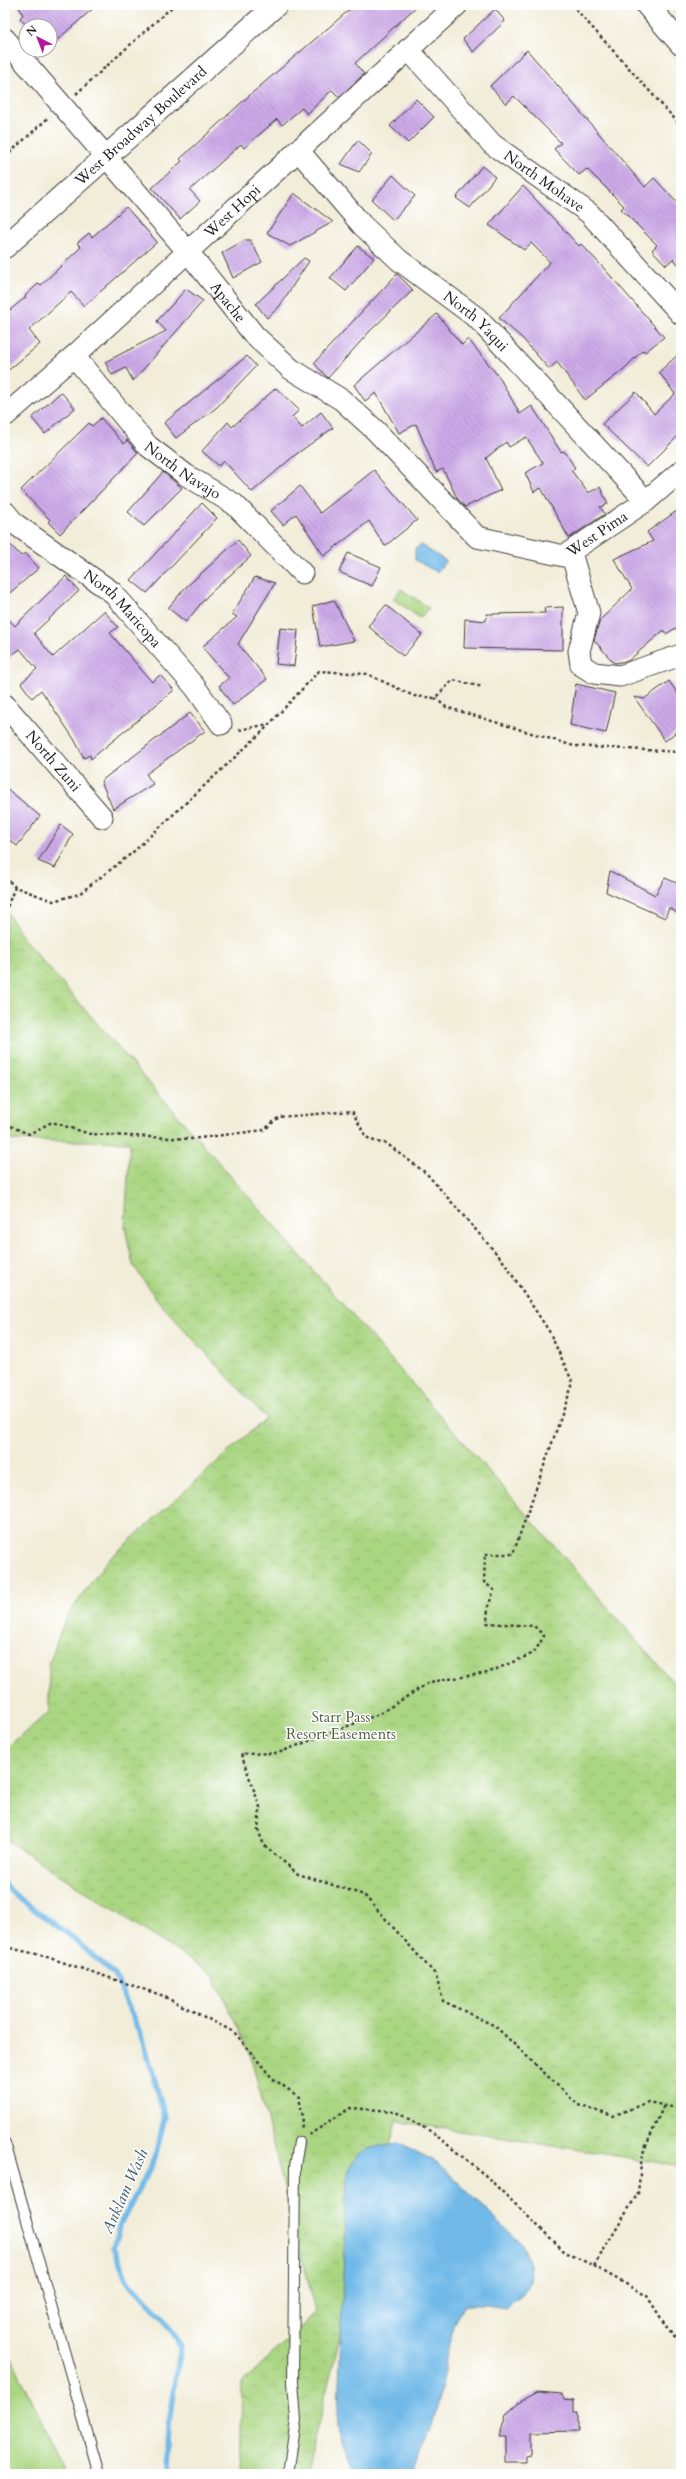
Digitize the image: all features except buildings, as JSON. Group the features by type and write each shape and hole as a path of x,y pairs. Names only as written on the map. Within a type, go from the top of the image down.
{"street":[{"name":"West Broadway Boulevard","path":"5,247 276,5"},
{"name":"West Hopi","path":"5,416 74,356 457,5"},
{"path":"647,5 681,44"},
{"name":"Apache","path":"5,39 188,252 255,336 291,369 342,400 354,410 477,537"},
{"name":"North Mohave","path":"408,49 492,144 589,213 681,314"},
{"name":"North Yaqui","path":"298,150 362,225 394,255 476,318 646,501"},
{"name":"North Navajo","path":"74,356 148,446 186,475 234,504 302,573"},
{"name":"West Pima","path":"477,537 564,556 646,501 681,470"},
{"name":"North Maricopa","path":"5,512 15,524 112,592 195,687 226,727"},
{"path":"571,552 589,613 579,651 581,665 594,673 620,676 681,655"},
{"name":"North Zuni","path":"5,705 102,817"}],"lane":[{"path":"288,2474 296,2420 294,2382 295,2173 299,2142"},
{"path":"5,2143 99,2474"}],"path":[{"path":"5,157 174,5"},
{"path":"572,5 681,126"},
{"path":"5,877 15,887 52,901 79,894 132,853 270,724 319,671 367,674 414,696 435,698 446,708 574,746 681,752"},
{"path":"435,698 453,680 483,687"},
{"path":"226,727 270,724"},
{"path":"5,912 15,887"},
{"path":"5,1124 29,1134 52,1122 90,1134 191,1139 264,1130 279,1117 352,1111 366,1137 376,1142 386,1143 427,1174 503,1261 549,1331 573,1382 513,1554 485,1554 484,1582 494,1590 488,1607 487,1623 534,1626 544,1636 534,1653 487,1672 430,1682 379,1714 278,1753 241,1754 260,1807 258,1830 264,1845 298,1874 364,1895 436,1975 444,2001 495,2026 578,2106 613,2116 648,2102 681,2109"},
{"path":"5,1947 41,1955 161,1995 234,2032 272,2078 299,2097 304,2118 299,2142"},
{"path":"594,2266 638,2193 642,2154 664,2106"},
{"path":"299,2142 350,2108 394,2111 432,2132 486,2176 565,2252 594,2266 647,2296 666,2326 681,2344"}],"green space":[{"path":"401,589 429,608 420,618 393,599"},
{"name":"Starr Pass Resort Easements","path":"5,909 25,941 681,1691 681,2166 396,2121 305,2474 240,2474 242,2383 316,2312 250,2054 213,1975 5,1839 5,1749 49,1712 49,1664 65,1619 106,1562 266,1418 158,1301 133,1265 125,1228 130,1142 5,1140"},
{"path":"5,2344 67,2474 5,2474"}],"water":[{"path":"421,545 446,561 437,572 415,560 415,549"},
{"path":"398,2143 440,2165 521,2243 530,2264 531,2281 521,2297 506,2308 486,2305 465,2305 454,2325 451,2336 435,2416 425,2446 412,2474 355,2474 341,2447 338,2413 347,2173 356,2158 367,2150 374,2147"}],"waterway":[{"name":"Anklam Wash","path":"5,1885 16,1896 68,1934 115,1975 145,2046 165,2116 155,2158 119,2227 113,2247 127,2280 162,2317 181,2347 175,2377 169,2428 168,2460 170,2474"}]}
